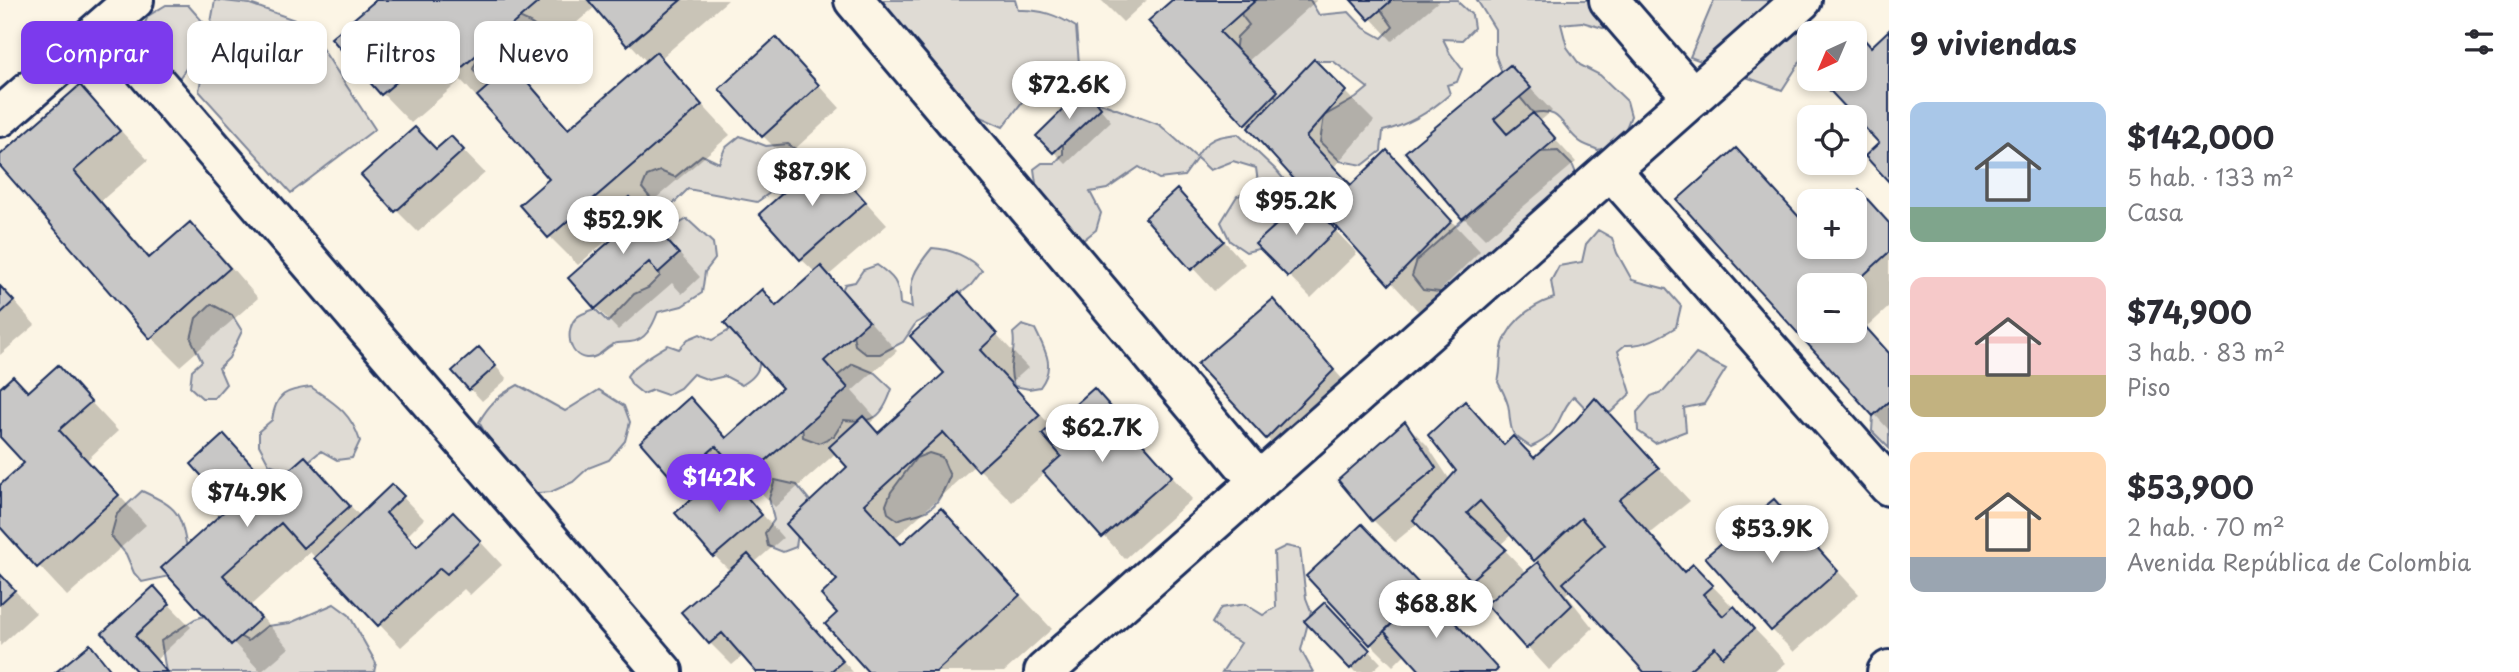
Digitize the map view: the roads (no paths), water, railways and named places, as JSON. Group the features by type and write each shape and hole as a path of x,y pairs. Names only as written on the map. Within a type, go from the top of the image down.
{"street":[{"path":"854,0 1259,482"},
{"path":"1609,0 1693,97"},
{"path":"1044,672 1802,0"},
{"path":"0,117 120,12 663,672"},
{"path":"1611,170 1889,486"}]}
